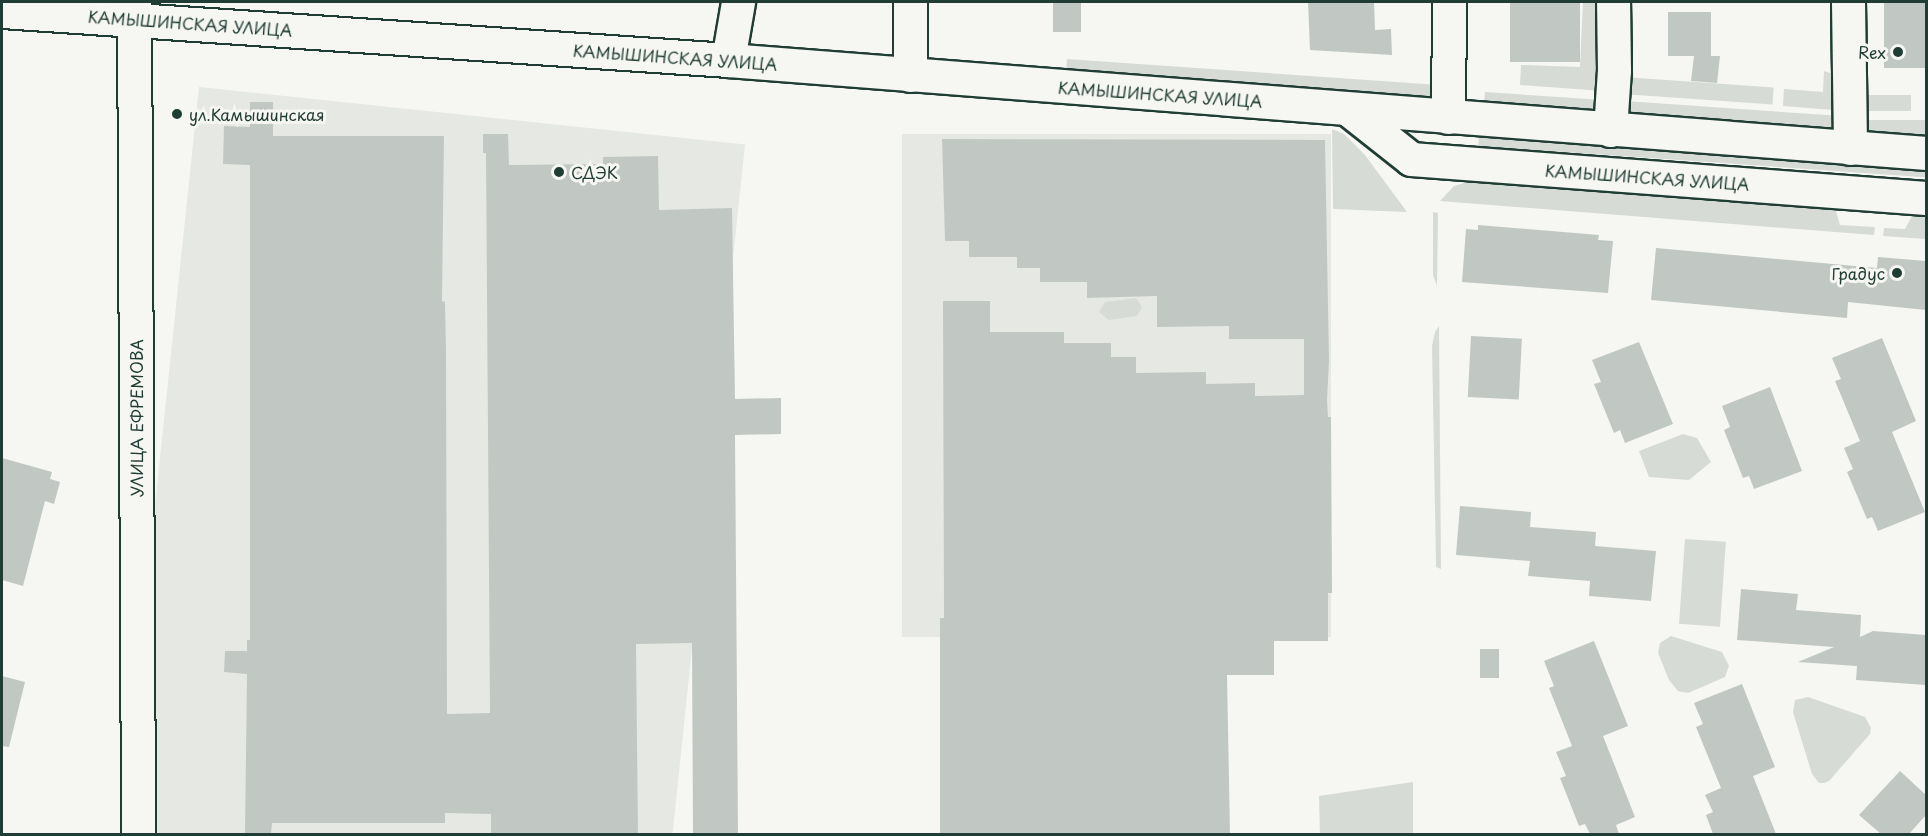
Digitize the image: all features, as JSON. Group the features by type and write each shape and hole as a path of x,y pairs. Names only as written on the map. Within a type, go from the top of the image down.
{"street":[{"path":"728,60 738,2"},
{"path":"910,2 910,75"},
{"path":"1448,117 1449,2"},
{"path":"1610,130 1614,70 1613,2"},
{"path":"1848,2 1850,148"},
{"name":"КАМЫШИНСКАЯ УЛИЦА","path":"2,11 134,10 910,75 1926,153"},
{"name":"УЛИЦА ЕФРЕМОВА","path":"134,10 138,834"},
{"name":"КАМЫШИНСКАЯ УЛИЦА","path":"1348,109 1411,159 1926,198"}],"shaded area":[{"path":"1583,2 1603,2 1603,91 1520,85 1521,65 1580,67"},
{"path":"1067,59 1439,85 1438,97 1066,71"},
{"path":"1824,71 1833,74 1833,110 1783,106 1784,89 1823,92"},
{"path":"1624,77 1774,87 1772,104 1623,94"},
{"path":"199,87 745,144 673,834 160,834 121,830"},
{"path":"1485,92 1603,100 1591,112 1484,104"},
{"path":"1858,95 1911,95 1911,111 1858,111"},
{"path":"1625,101 1833,116 1832,133 1624,118"},
{"path":"1859,120 1926,120 1926,139 1859,133"},
{"path":"1332,129 1344,134 1365,155 1407,212 1333,209"},
{"path":"902,134 1331,134 1331,637 902,637"},
{"path":"1479,136 1926,167 1925,177 1478,146"},
{"path":"1478,179 1835,208 1840,225 1875,227 1874,235 1440,201 1454,186"},
{"path":"1433,212 1438,213 1437,286 1433,275"},
{"path":"1913,214 1926,215 1926,239 1883,236 1884,228 1905,229"},
{"path":"1136,298 1142,307 1137,316 1109,320 1099,312 1105,302"},
{"path":"1439,326 1441,569 1436,567 1432,346"},
{"path":"1683,434 1697,438 1711,462 1689,480 1649,477 1639,451"},
{"path":"1685,539 1726,542 1720,627 1679,624"},
{"path":"1671,636 1722,652 1729,666 1725,677 1688,693 1678,691 1669,680 1658,653 1660,643"},
{"path":"1808,697 1865,717 1871,728 1870,734 1829,781 1824,783 1819,783 1812,774 1793,712 1795,700"},
{"path":"1413,782 1413,834 1320,834 1319,796"}],"building":[{"path":"1053,2 1081,2 1081,32 1053,32"},
{"path":"1308,2 1374,2 1375,30 1391,29 1392,55 1310,50"},
{"path":"1510,2 1580,2 1580,62 1510,62"},
{"path":"1884,2 1926,2 1926,68 1884,68"},
{"path":"1668,12 1711,12 1711,56 1668,56"},
{"path":"1694,56 1720,56 1717,83 1691,81"},
{"path":"250,102 273,102 273,136 444,136 442,301 445,302 446,350 447,714 490,713 486,153 483,153 483,134 508,134 509,165 603,164 603,157 658,156 659,210 732,208 735,399 781,398 781,434 735,435 738,834 693,834 692,643 636,644 638,834 491,834 491,814 445,813 445,823 272,823 271,834 245,834 247,674 224,672 225,651 247,651 247,640 250,640 250,165 223,164 224,126 250,127"},
{"path":"942,139 1325,140 1329,361 1327,400 1328,417 1331,417 1332,593 1328,593 1328,641 1274,641 1274,675 1227,675 1230,834 940,834 940,618 944,618 943,301 990,301 990,332 1064,332 1064,343 1111,343 1111,357 1136,357 1136,373 1206,372 1206,384 1255,383 1255,396 1304,395 1304,339 1229,339 1229,326 1157,327 1157,296 1087,298 1087,282 1040,282 1040,268 1017,268 1017,257 969,257 969,241 945,241"},
{"path":"1478,225 1599,235 1598,240 1613,241 1608,293 1462,282 1466,229 1478,230"},
{"path":"1656,248 1877,268 1878,257 1926,261 1926,310 1848,302 1847,318 1651,300"},
{"path":"1471,336 1522,339 1519,400 1468,397"},
{"path":"1882,338 1916,421 1892,432 1925,512 1878,531 1872,517 1867,519 1847,472 1853,469 1844,448 1860,441 1835,381 1841,379 1832,358"},
{"path":"1639,342 1673,424 1625,443 1620,430 1614,433 1594,384 1601,382 1592,360"},
{"path":"1770,387 1802,471 1754,489 1749,476 1743,478 1724,430 1730,427 1722,406"},
{"path":"2,458 52,472 50,479 60,482 54,504 45,501 23,586 2,580"},
{"path":"1460,506 1531,512 1530,527 1596,532 1595,546 1656,551 1651,601 1589,596 1590,581 1528,576 1530,561 1456,555"},
{"path":"1741,589 1798,594 1796,610 1861,615 1860,637 1873,631 1926,635 1926,685 1856,680 1857,666 1798,662 1834,647 1737,640"},
{"path":"1594,641 1628,726 1603,736 1635,817 1616,825 1619,834 1590,834 1585,824 1579,826 1560,778 1566,776 1556,752 1572,746 1549,688 1554,686 1544,661"},
{"path":"1480,649 1499,649 1499,678 1480,678"},
{"path":"2,676 25,682 9,747 2,746"},
{"path":"1742,684 1775,767 1753,776 1776,834 1713,834 1706,815 1713,812 1705,795 1721,788 1696,727 1703,724 1694,703"},
{"path":"1900,771 1926,795 1926,815 1909,834 1881,834 1859,815"}],"place":[{"name":"Rex","path":"1898,52"},
{"name":"ул.Камышинская","path":"177,114"},
{"name":"СДЭК","path":"559,172"},
{"name":"Градус","path":"1897,273"}]}
